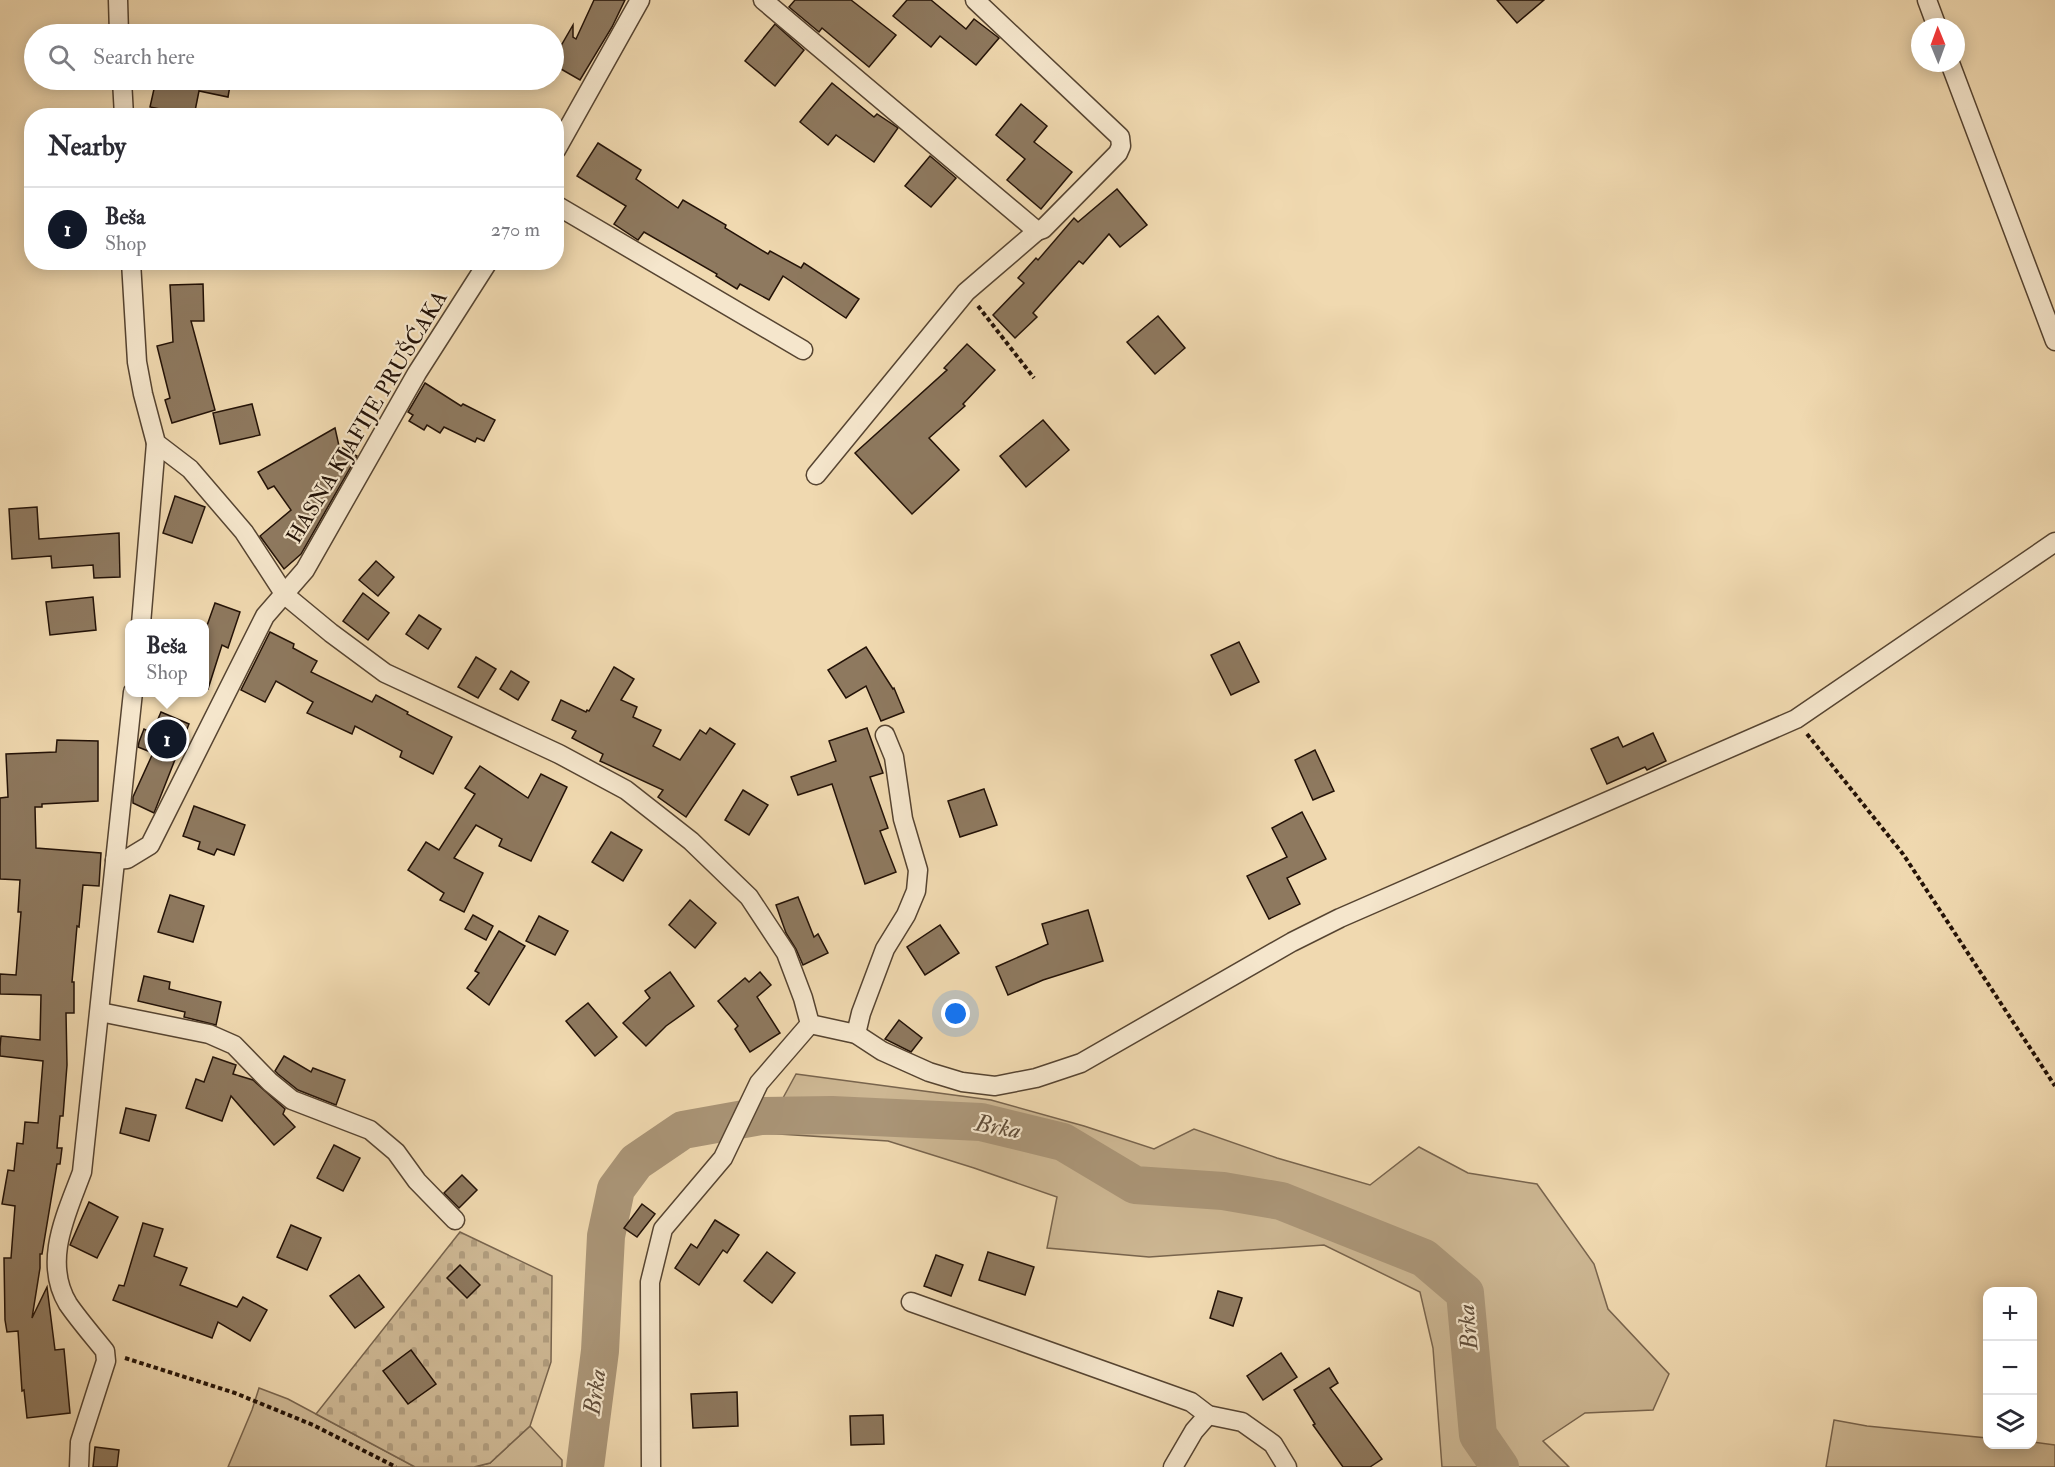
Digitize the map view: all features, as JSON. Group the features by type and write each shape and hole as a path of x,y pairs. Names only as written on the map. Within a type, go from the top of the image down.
{"street":[{"path":"117,0 118,24"},
{"path":"564,136 640,0"},
{"path":"763,0 1037,231"},
{"path":"816,475 966,292 1042,229 1118,153 1121,146 1120,137 975,0"},
{"path":"1926,0 1933,18"},
{"path":"1953,72 2055,341"},
{"path":"123,90 124,108"},
{"path":"564,210 803,350"},
{"path":"131,270 136,362 156,443 141,619"},
{"name":"HASNA KJAFIJE PRUŠĆAKA","path":"115,860 127,859 150,845 265,616 305,570 417,373 483,270"},
{"path":"156,443 190,469 244,532 285,595 331,633 385,673 559,754 626,790 691,841 749,897 786,954 803,998 810,1024"},
{"path":"810,1024 856,1034 882,1051 929,1072 962,1082 995,1086 1036,1078 1081,1063 1292,942 1321,928 1796,719 2055,542"},
{"path":"79,1467 80,1442 106,1361 105,1351 68,1303 61,1288 57,1271 57,1239 82,1172 133,697"},
{"path":"856,1034 861,1013 885,949 906,915 916,891 918,870 903,819 894,757 885,735"},
{"path":"100,1012 209,1034 234,1045 270,1082 292,1100 370,1130 396,1152 424,1188 455,1220"},
{"path":"651,1467 650,1282 663,1229 723,1158 759,1083 810,1024"},
{"path":"911,1302 1191,1402 1209,1416 1242,1422 1273,1444 1287,1467"},
{"path":"1173,1467 1194,1431 1209,1416"}],"path":[{"path":"966,292 1034,378"},
{"path":"1796,719 1902,854 2055,1086"},
{"path":"105,1351 244,1397 314,1425 396,1467"}],"green space":[{"path":"796,1074 991,1100 1084,1126 1154,1149 1194,1129 1277,1158 1370,1185 1419,1147 1468,1173 1537,1184 1594,1264 1608,1309 1669,1374 1653,1410 1585,1413 1543,1441 1569,1467 1442,1467 1433,1348 1420,1292 1324,1245 1149,1257 1047,1248 1057,1197 888,1141 764,1133"},
{"path":"460,1232 552,1276 551,1362 530,1426 490,1463 474,1467 415,1467 316,1414"},
{"path":"259,1388 288,1399 415,1467 228,1467"},
{"path":"1834,1420 1867,1426 1983,1438 1983,1449 2037,1449 2037,1443 2055,1445 2055,1467 1826,1467"},
{"path":"530,1426 562,1460 562,1467 474,1467 490,1463"}],"building":[{"path":"594,0 625,0 612,27 580,80 564,71 564,41 573,25 573,37 576,39"},
{"path":"795,0 851,0 896,35 869,67 822,28 819,32 789,7"},
{"path":"907,0 931,0 966,29 974,19 999,38 976,65 940,36 931,47 893,16"},
{"path":"1497,0 1544,0 1517,23"},
{"path":"775,24 804,50 775,86 745,61"},
{"path":"832,83 874,117 877,114 898,128 874,162 836,135 828,145 800,122"},
{"path":"154,90 229,90 228,97 199,91 196,108 150,107"},
{"path":"1021,104 1047,126 1034,142 1072,172 1041,209 1007,180 1025,159 996,135"},
{"path":"598,143 641,170 636,179 678,208 683,200 726,225 725,228 768,254 770,251 801,268 804,263 859,299 846,318 783,276 769,300 740,284 737,289 716,276 717,274 644,232 638,240 614,224 626,206 577,176"},
{"path":"930,156 956,178 931,207 905,186"},
{"path":"1117,189 1147,225 1120,247 1109,234 1083,264 1079,261 1033,313 1037,317 1015,338 993,315 1024,283 1018,278 1036,258 1038,260 1074,218 1078,222"},
{"path":"203,284 204,321 191,321 215,410 172,423 165,400 170,398 157,346 173,342 170,285"},
{"path":"1158,316 1185,348 1155,374 1127,342"},
{"path":"967,344 995,370 963,404 965,406 929,438 959,470 912,514 855,453 947,370 944,368"},
{"path":"425,383 461,406 463,404 495,420 484,441 477,438 475,442 444,427 440,433 427,425 424,430 409,421 413,415 408,412"},
{"path":"252,404 260,435 220,444 213,413"},
{"path":"1043,420 1069,450 1026,487 1000,456"},
{"path":"335,428 339,446 357,456 301,554 284,569 260,536 291,510 274,486 268,489 258,472"},
{"path":"175,496 205,507 192,543 163,533"},
{"path":"37,507 39,539 119,533 120,577 94,578 93,565 52,568 51,556 12,559 9,509"},
{"path":"376,561 394,577 378,596 359,580"},
{"path":"363,593 389,613 368,640 343,621"},
{"path":"93,597 96,630 50,635 46,602"},
{"path":"215,603 240,612 228,648 222,645 209,686 209,620"},
{"path":"419,615 441,629 428,649 406,634"},
{"path":"270,632 294,644 293,648 317,661 311,672 372,702 376,695 452,737 433,774 400,757 402,751 355,726 352,734 307,713 313,702 276,681 265,702 241,690"},
{"path":"1239,642 1259,682 1231,695 1211,655"},
{"path":"866,647 894,688 904,712 881,721 866,686 846,698 828,670"},
{"path":"476,657 496,669 478,698 458,687"},
{"path":"614,667 634,679 621,700 637,707 633,717 661,730 653,746 680,760 700,730 706,734 710,728 735,744 686,817 658,797 663,790 600,761 603,754 572,738 576,731 552,720 561,700 586,712 589,711"},
{"path":"511,671 529,682 518,700 500,689"},
{"path":"161,712 189,724 154,813 133,803 133,797 153,753 138,747 139,742 144,729 152,733"},
{"path":"867,728 883,773 870,777 888,828 880,831 896,872 865,884 832,784 798,795 791,777 836,761 829,741"},
{"path":"1653,733 1666,761 1647,770 1645,767 1607,784 1591,749 1618,737 1623,747"},
{"path":"57,740 98,741 98,801 42,804 42,807 35,807 36,848 101,853 99,886 83,885 72,982 74,982 74,1013 66,1013 67,1065 63,1116 60,1116 57,1148 62,1148 60,1164 57,1164 42,1254 40,1254 32,1318 47,1287 55,1350 64,1349 70,1413 27,1418 24,1390 22,1391 18,1331 7,1332 5,1320 4,1258 11,1258 15,1206 2,1204 8,1170 14,1171 17,1143 23,1144 25,1122 38,1123 43,1061 0,1056 0,1047 1,1036 40,1040 41,995 0,994 0,974 16,975 21,912 18,912 20,880 0,879 0,798 8,797 6,754 56,752"},
{"path":"1315,750 1334,791 1313,800 1295,760"},
{"path":"480,766 528,798 541,774 567,787 531,861 499,846 502,839 476,825 454,858 483,873 464,912 440,900 444,893 408,870 426,842 439,850 475,794 465,788"},
{"path":"984,789 997,825 960,837 948,801"},
{"path":"743,790 768,805 749,835 725,820"},
{"path":"194,806 245,825 234,855 217,849 214,855 198,849 200,842 183,836"},
{"path":"1302,812 1326,859 1287,878 1300,904 1269,919 1247,876 1287,857 1272,828"},
{"path":"611,832 642,850 623,881 592,862"},
{"path":"170,895 204,906 193,942 158,932"},
{"path":"798,897 814,937 818,934 828,953 803,965 786,933 776,905"},
{"path":"690,900 716,923 695,948 669,925"},
{"path":"1088,910 1103,961 1043,980 1008,995 996,967 1048,944 1042,924"},
{"path":"473,915 493,926 486,940 465,929"},
{"path":"539,916 568,931 555,955 526,941"},
{"path":"940,925 959,953 925,975 907,947"},
{"path":"499,931 525,946 489,1005 467,988 479,973 475,971"},
{"path":"670,972 694,1006 666,1026 646,1046 623,1023 650,998 645,991"},
{"path":"760,972 771,985 757,997 780,1033 750,1052 735,1029 738,1026 718,1001 745,978 749,982"},
{"path":"144,976 170,982 169,989 221,1002 216,1025 184,1017 185,1012 138,1001"},
{"path":"588,1003 617,1037 595,1056 566,1021"},
{"path":"899,1020 922,1038 911,1052 885,1039"},
{"path":"284,1056 311,1072 313,1068 345,1080 336,1105 298,1090 278,1074 275,1071"},
{"path":"213,1057 236,1065 233,1074 253,1080 285,1109 283,1114 295,1127 274,1145 231,1096 222,1121 186,1108 196,1079 204,1082"},
{"path":"126,1108 156,1115 149,1141 120,1133"},
{"path":"334,1145 360,1158 343,1191 317,1178"},
{"path":"462,1175 477,1190 459,1208 444,1193"},
{"path":"89,1202 118,1217 97,1258 70,1245"},
{"path":"642,1204 655,1214 637,1237 624,1228"},
{"path":"715,1220 739,1235 727,1253 723,1250 699,1285 675,1268 691,1244 697,1248"},
{"path":"143,1223 163,1229 154,1256 187,1268 180,1285 237,1307 243,1297 267,1310 250,1341 218,1322 212,1338 113,1300 119,1285 124,1286"},
{"path":"291,1225 321,1238 307,1270 277,1257"},
{"path":"767,1252 795,1273 772,1303 744,1281"},
{"path":"988,1252 1034,1267 1025,1295 979,1280"},
{"path":"936,1255 963,1265 951,1296 924,1286"},
{"path":"460,1265 480,1285 467,1298 447,1278"},
{"path":"359,1275 384,1307 355,1328 330,1296"},
{"path":"1218,1291 1242,1298 1233,1326 1210,1318"},
{"path":"411,1350 436,1384 408,1404 383,1371"},
{"path":"1281,1353 1297,1377 1263,1400 1247,1376"},
{"path":"1329,1368 1338,1383 1330,1388 1382,1459 1370,1467 1343,1467 1313,1425 1315,1424 1294,1390"},
{"path":"737,1392 738,1426 693,1428 691,1394"},
{"path":"883,1415 884,1444 851,1445 850,1416"},
{"path":"95,1447 119,1450 117,1467 93,1467"}],"waterway":[{"name":"Brka","path":"585,1467 600,1351 606,1236 616,1189 636,1162 683,1130 761,1116 832,1115 981,1122 1063,1142 1135,1185 1223,1191 1281,1201 1424,1258 1465,1293 1478,1435 1500,1467"}],"place":[{"name":"Beša","path":"167,739"}]}
